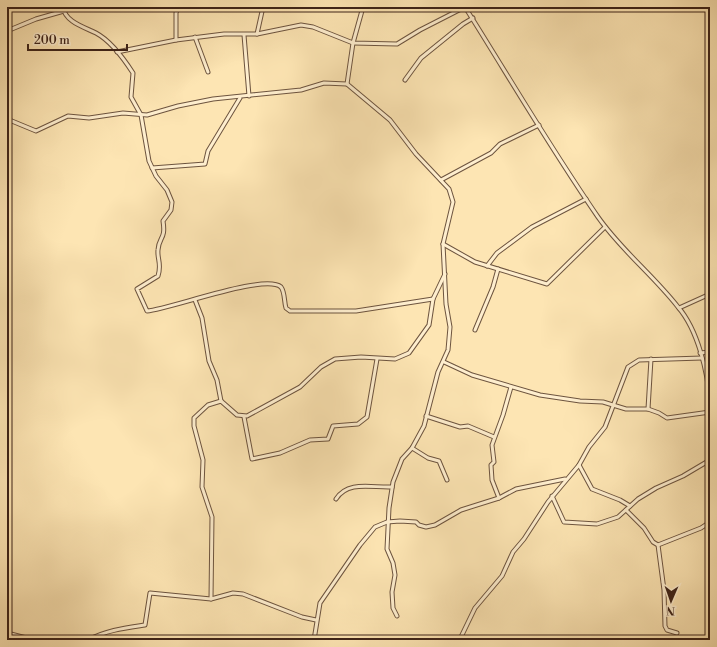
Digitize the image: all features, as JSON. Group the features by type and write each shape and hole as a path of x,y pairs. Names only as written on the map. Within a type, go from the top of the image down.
{"street":[{"path":"63,7 64,11 75,22 103,37 133,73 131,97 141,115 148,156 152,168 169,194 172,207 163,221 165,232 158,248 160,262 158,276 138,288 147,311 195,300 220,291 268,284 280,286 286,308 290,311 356,311 433,300"},
{"path":"176,40 176,13 178,7"},
{"path":"257,34 263,7"},
{"path":"347,84 354,43 363,7"},
{"path":"117,52 195,37 224,34 257,34 307,25 354,43 397,44 420,30 465,7 605,227 679,308 702,358 708,378 710,403"},
{"path":"7,31 36,19 64,11"},
{"path":"404,80 421,58 462,24 472,18"},
{"path":"244,35 249,96"},
{"path":"195,37 208,72"},
{"path":"7,119 36,131 68,116 89,118 123,113 141,115 155,113 195,102 301,90 324,82 347,84 390,120 416,154 449,189 453,202 443,244 446,311 450,327 448,350 444,362 438,372 424,426 412,448 402,459 392,488 387,522 387,549 393,563 395,575 392,592 393,608 397,616"},
{"path":"152,168 205,164 208,151 240,98"},
{"path":"441,180 492,153 500,144 539,125"},
{"path":"487,266 497,253 532,226 586,199"},
{"path":"443,244 475,262 547,284 605,227"},
{"path":"475,330 493,287 498,269"},
{"path":"195,300 202,318 209,361 217,380 221,401 237,415 244,417 300,387 328,362 345,358 395,359 412,350 429,326 433,300 445,274"},
{"path":"679,308 710,294"},
{"path":"700,353 710,352"},
{"path":"460,639 475,608 502,576 513,552 552,496 579,465 589,447 605,427 628,367 639,360 702,358"},
{"path":"244,417 252,459 280,453 310,440 328,439 333,426 358,424 367,417 377,359"},
{"path":"648,410 651,359"},
{"path":"444,362 472,375 540,395 613,405 626,409 648,410 659,412 670,418 710,412"},
{"path":"499,498 492,480 491,465 494,462 491,447 507,404 511,387"},
{"path":"211,599 212,517 202,487 203,460 193,421 208,405 221,401"},
{"path":"426,416 460,427 468,426 494,437"},
{"path":"412,448 428,458 439,461 447,480"},
{"path":"552,496 560,518 566,523 597,524 618,517 638,499 656,488 683,476 710,460"},
{"path":"579,465 592,490 620,500 630,506"},
{"path":"314,640 316,620 323,598 360,544 375,527 387,522 400,521 416,522 419,525 426,527 435,525 461,510 499,498 516,489 567,478"},
{"path":"336,499 344,490 351,487 392,488"},
{"path":"626,510 644,528 653,542 658,545"},
{"path":"658,545 701,528 710,522"},
{"path":"658,545 664,590 665,626 667,630 677,633"},
{"path":"88,640 104,632 129,626 145,625 150,593 211,599 233,594 243,594 302,617 316,620"},
{"path":"7,633 34,640"}]}
